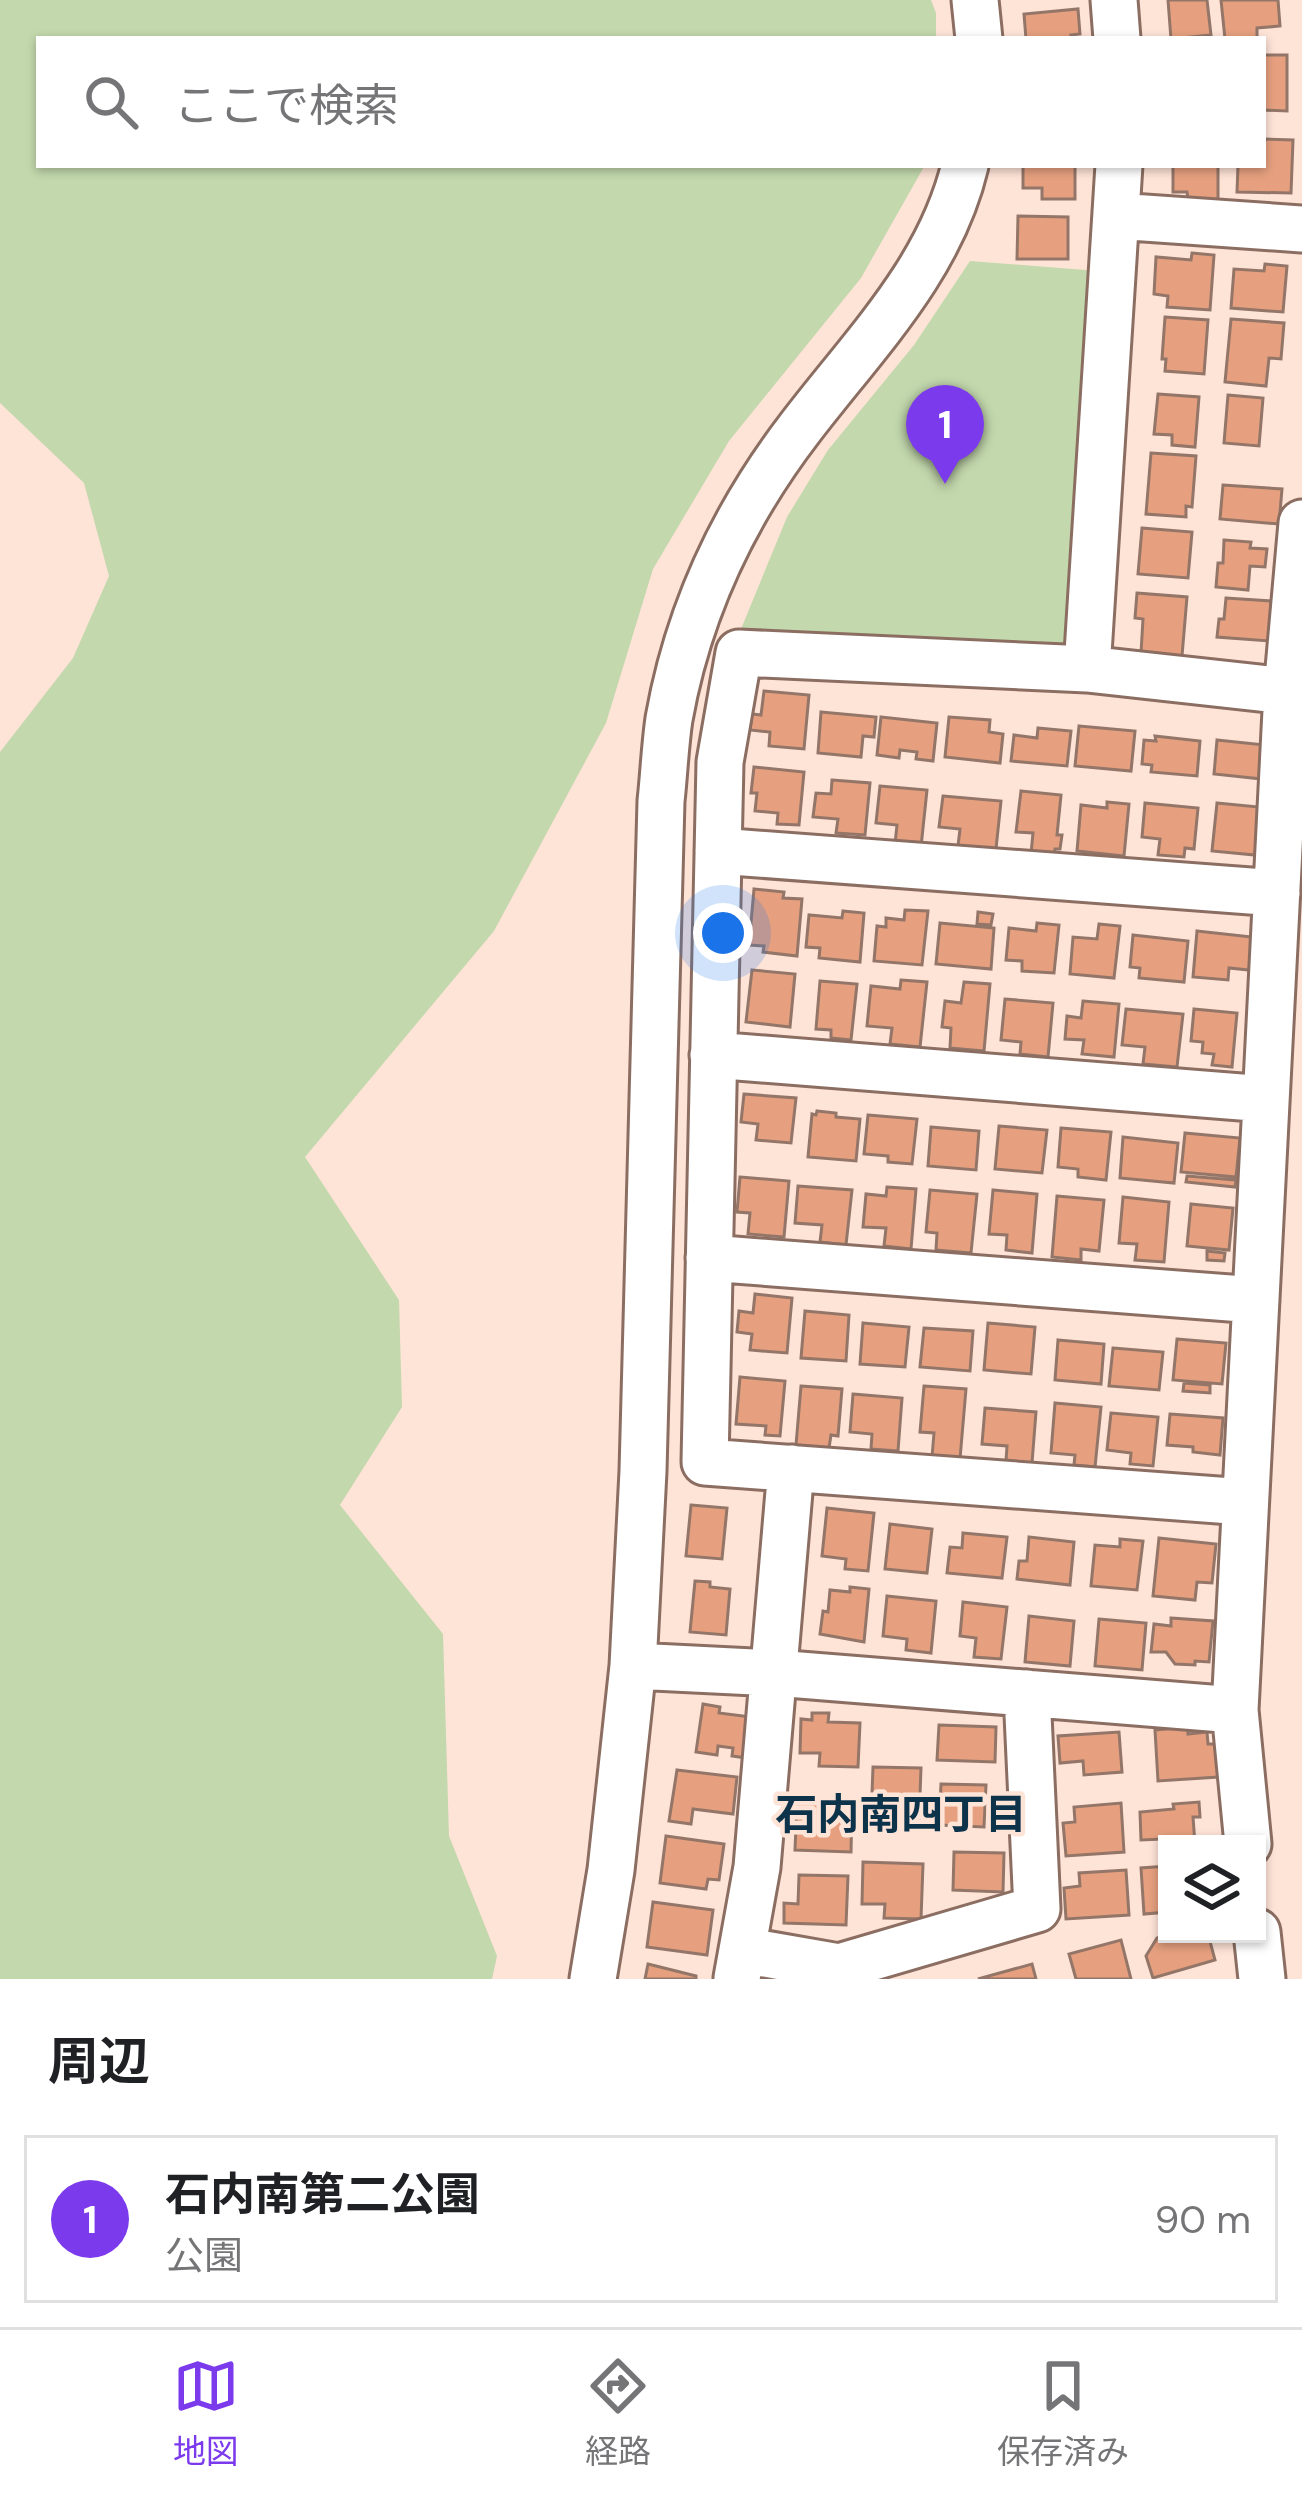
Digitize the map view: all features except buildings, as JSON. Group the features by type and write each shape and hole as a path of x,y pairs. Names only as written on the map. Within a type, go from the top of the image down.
{"street":[{"path":"975,0 979,36"},
{"path":"1114,0 1117,36"},
{"path":"593,1979 611,1870 633,1666 643,1471 661,801 669,721 687,642 715,567 753,495 917,279 942,233 964,168"},
{"path":"1087,669 1119,168"},
{"path":"1116,216 1302,229"},
{"path":"1247,1835 1235,1710 1287,691 1302,524"},
{"path":"1245,1502 705,1462 720,762 739,653 1087,669 1287,691"},
{"path":"718,851 1277,893"},
{"path":"713,1055 1266,1099"},
{"path":"709,1258 1256,1300"},
{"path":"791,1468 757,1867 740,1965 839,1967 1037,1909 1027,1693"},
{"path":"633,1666 1235,1710"},
{"path":"1258,1943 1262,1979"}],"green space":[{"path":"0,0 931,0 936,36 36,36 36,168 923,168 861,278 729,441 653,569 606,723 494,931 305,1157 399,1300 402,1407 340,1505 443,1634 449,1836 497,1956 492,1979 0,1979 0,752 73,658 109,576 84,483 0,403"},
{"path":"970,261 1098,271 1071,641 1051,656 741,629 787,517 828,450 914,345"}],"place":[{"name":"石内南第二公園","path":"945,484"}],"district":[{"name":"石内南四丁目","path":"901,1814"}]}
